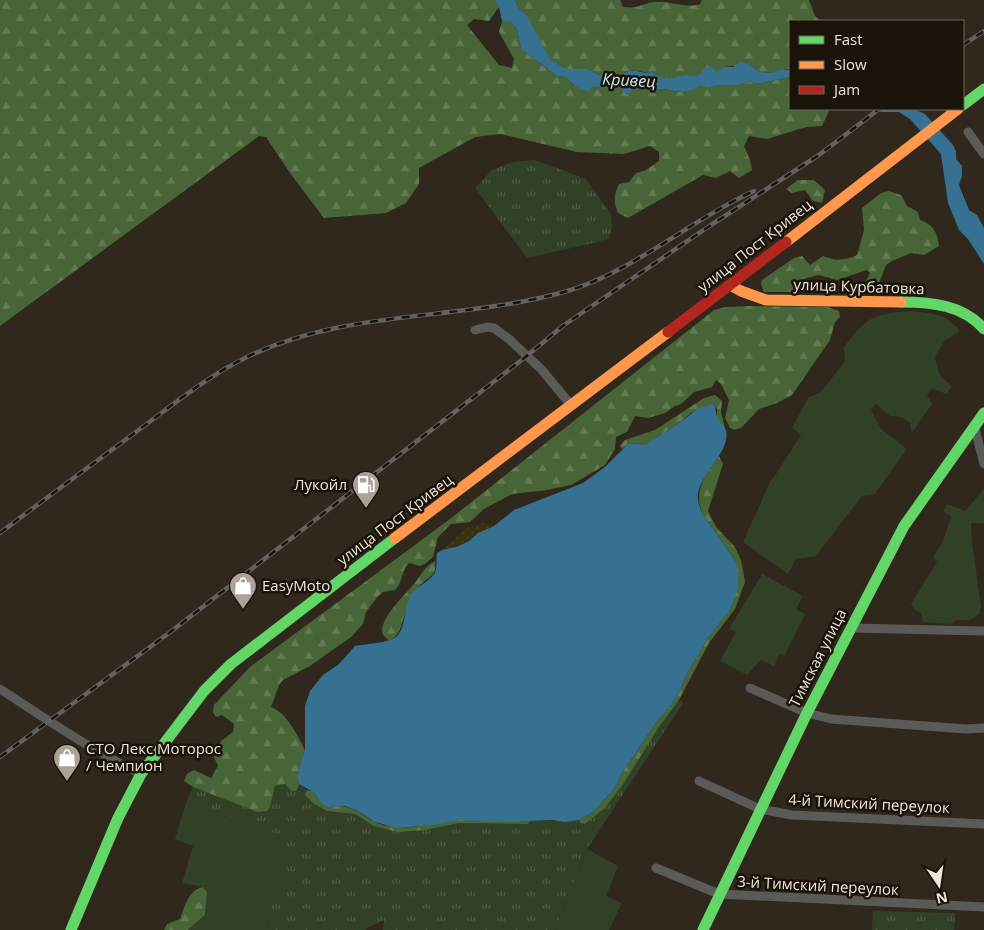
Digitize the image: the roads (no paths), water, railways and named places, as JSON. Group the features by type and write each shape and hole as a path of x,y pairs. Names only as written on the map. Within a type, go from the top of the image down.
{"main road":[{"path":"964,104 980,91"},
{"name":"улица Пост Кривец","path":"71,930 118,818 141,774 204,692 231,664 322,593 730,285 957,110"},
{"name":"улица Курбатовка","path":"730,285 740,291 766,300 906,302 955,308 976,320 984,329"},
{"name":"Тимская улица","path":"703,930 807,713 904,526 974,425 984,414"}],"street":[{"path":"968,132 984,154"},
{"path":"475,330 488,327 494,328 509,339 541,369 571,405"},
{"path":"974,425 984,464"},
{"path":"851,628 984,631"},
{"path":"750,688 807,713 832,719 876,724 966,729 984,728"},
{"path":"0,689 119,764 141,774"},
{"name":"4-й Тимский переулок","path":"699,781 760,808 792,815 984,824"},
{"name":"3-й Тимский переулок","path":"656,868 719,894 984,907"}],"water":[{"name":"Кривец","path":"494,0 515,0 520,10 527,15 550,59 567,69 588,69 599,75 619,77 632,70 652,72 661,77 669,78 699,75 706,67 711,66 716,72 724,67 733,67 740,62 748,64 760,72 771,73 782,69 789,70 789,77 757,84 750,81 738,85 719,85 709,88 701,85 682,92 634,88 630,93 625,94 616,85 605,88 592,87 588,91 576,86 566,77 557,76 521,49 517,29 510,21 502,21 499,7"},
{"path":"878,110 916,110 925,114 953,145 956,151 956,159 962,166 962,176 959,185 969,210 977,215 984,228 984,264 968,239 959,230 948,203 941,154 910,119 899,112 881,112"},
{"path":"713,404 727,436 721,452 700,486 698,499 702,513 736,562 738,588 729,611 708,638 686,675 677,697 655,724 622,773 614,789 593,812 579,820 565,822 552,820 507,822 459,820 433,825 397,828 375,822 356,810 345,806 328,807 321,803 315,793 299,784 297,776 305,750 305,706 310,691 323,675 339,664 355,646 383,642 396,637 402,628 412,593 434,573 437,553 469,541 478,533 494,526 514,510 583,483 605,467 629,443 645,445 699,408"}],"railway":[{"path":"964,44 984,31"},
{"path":"0,757 169,633 523,359 564,325 711,225 819,155 878,110"},
{"path":"0,533 193,390 249,356 287,341 325,330 405,317 485,308 564,292 613,272 707,216 754,191"}],"place":[{"name":"Лукойл","path":"366,509"},
{"name":"EasyMoto","path":"243,610"},
{"name":"СТО Лекс Моторос / Чемпион","path":"67,782"}]}
